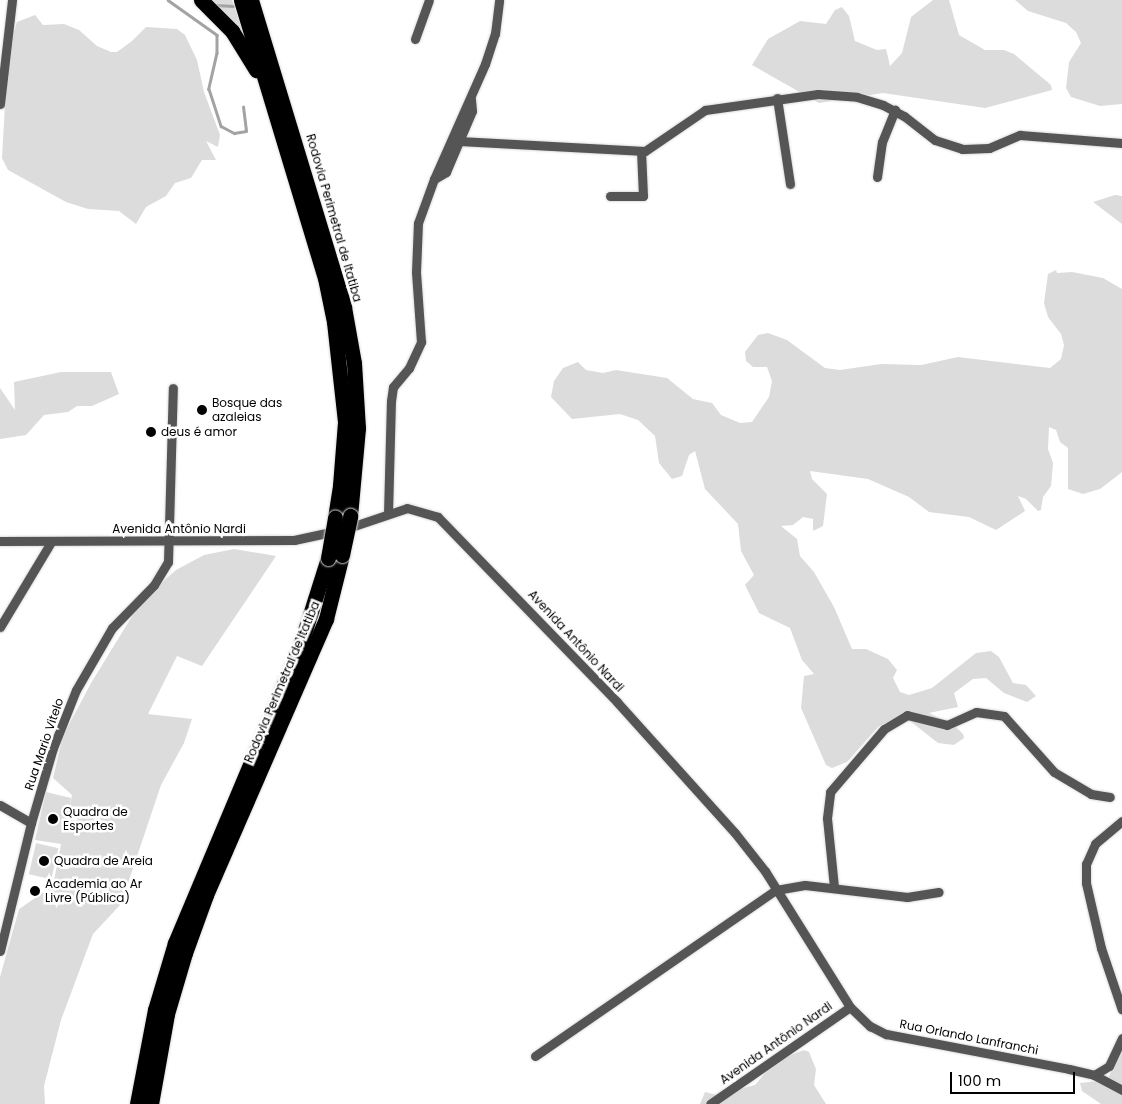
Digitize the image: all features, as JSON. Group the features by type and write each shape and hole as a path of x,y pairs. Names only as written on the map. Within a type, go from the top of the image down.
{"highway":[{"path":"201,0 232,31 268,93"},
{"name":"Rodovia Perimetral de Itatiba","path":"241,0 325,278 334,322 345,422 340,486 342,517"},
{"name":"Rodovia Perimetral de Itatiba","path":"151,1104 167,1014 185,953 206,895 326,619 358,428 354,364 344,307 254,4"},
{"name":"Rodovia Perimetral de Itatiba","path":"137,1104 155,1010 175,943 301,643 335,557"}],"street":[{"path":"0,104 12,0"},
{"path":"415,39 429,0"},
{"path":"388,514 393,387 409,368 421,342 416,246 418,223 434,179 471,98 495,34 499,0"},
{"path":"459,141 641,152 656,146 683,122 705,110 808,94 844,95 895,110 935,140 962,149 989,148 1020,135 1122,143"},
{"path":"434,179 446,172 472,111 471,98"},
{"path":"777,98 790,184"},
{"path":"877,177 882,142 895,110"},
{"path":"610,196 643,196 641,152"},
{"name":"Rua Mario Vitelo","path":"0,951 31,823 52,748 76,690 112,628 163,575 168,562 173,388"},
{"name":"Avenida Antônio Nardi","path":"0,541 170,542 294,540 346,529 408,508 421,510 438,517 458,534 735,833 776,890 850,1007 710,1104"},
{"path":"1,623 51,542"},
{"path":"834,887 827,818 830,792 884,729 908,715 947,725 976,712 1004,716 1054,772 1091,794 1110,797"},
{"path":"0,805 31,823"},
{"path":"1122,822 1096,844 1086,864 1086,883 1111,985 1122,1010"},
{"path":"535,1056 776,890 805,885 908,897 939,892"},
{"name":"Rua Orlando Lanfranchi","path":"850,1007 870,1026 902,1038 1094,1075 1122,1090"},
{"path":"1094,1075 1105,1070 1122,1038"}],"shaded area":[{"path":"207,0 232,0 245,38"},
{"path":"933,0 949,0 959,35 985,50 1004,50 1014,54 1051,85 1052,90 985,108 883,93 819,103 752,65 768,39 800,21 826,24 835,10 842,7 849,16 855,41 877,50 886,49 890,66 902,53 911,17"},
{"path":"1015,0 1122,0 1122,104 1100,106 1071,97 1066,88 1069,62 1081,43 1076,32 1066,23 1028,11"},
{"path":"35,15 43,25 64,24 79,30 97,46 111,52 117,52 146,27 177,29 185,35 197,60 204,92 220,135 218,147 206,141 216,160 202,160 191,178 175,183 166,196 146,207 136,224 119,211 88,209 66,202 8,170 2,158 8,51 17,22"},
{"path":"1115,195 1122,196 1122,224 1093,202"},
{"path":"1056,270 1057,273 1072,272 1103,278 1122,289 1122,472 1100,489 1083,494 1068,489 1068,448 1060,442 1056,430 1049,427 1048,449 1053,463 1051,486 1043,497 1041,510 1038,511 1026,499 1018,496 1025,511 996,530 969,517 929,512 909,497 868,479 810,471 812,479 827,494 823,526 813,531 813,519 803,517 793,525 781,526 797,539 800,556 814,572 834,607 852,649 866,649 888,659 897,670 893,678 900,692 909,695 932,688 976,653 991,651 999,657 1013,683 1026,685 1036,696 1027,702 1004,693 986,678 973,679 954,693 958,707 929,713 954,725 963,734 964,738 954,745 938,743 910,721 891,720 878,727 847,762 832,768 826,765 801,708 804,676 814,674 802,660 790,628 759,613 745,585 754,575 741,551 738,524 705,489 695,451 689,455 682,476 672,479 659,463 655,436 638,420 620,414 572,419 551,397 554,381 563,368 578,362 586,370 603,373 616,370 667,378 693,399 712,403 721,415 740,423 752,422 769,397 772,381 767,367 753,367 746,361 745,352 758,335 768,333 787,340 825,368 840,370 881,364 921,365 958,357 1050,368 1061,359 1064,345 1061,334 1048,317 1044,303 1048,274"},
{"path":"61,372 111,372 119,394 92,406 77,406 68,412 44,415 26,435 0,439 0,388 15,410 14,382"},
{"path":"234,549 276,556 202,666 177,656 148,714 192,719 184,743 161,785 121,904 93,934 61,1020 44,1086 45,1104 0,1104 0,977 19,909 53,886 61,844 35,840 46,792 71,798 69,810 72,795 53,778 63,736 91,683 142,600 176,570 204,555"},
{"name":"Quadra de Areia","path":"36,843 58,848 51,879 29,874"},
{"path":"804,1050 809,1052 816,1069 814,1085 826,1104 700,1104 705,1092 717,1095 755,1085 775,1061"},
{"path":"1122,1051 1122,1104 1101,1104 1082,1091 1080,1083 1107,1080"}],"waterway":[{"path":"168,0 217,35 217,53 209,89 221,126 234,133 246,131 243,107"},
{"path":"216,5 233,6"}],"place":[{"name":"Bosque das azaleias","path":"202,410"},
{"name":"deus é amor","path":"151,432"},
{"name":"Quadra de Esportes","path":"53,819"},
{"name":"Quadra de Areia","path":"44,861"},
{"name":"Academia ao Ar Livre (Pública)","path":"35,891"}]}
